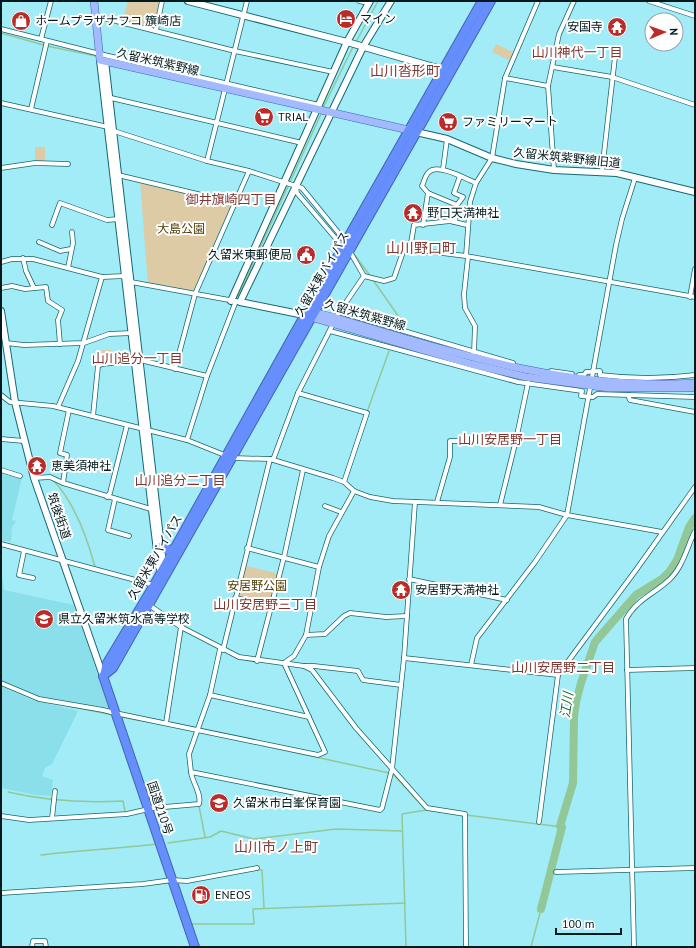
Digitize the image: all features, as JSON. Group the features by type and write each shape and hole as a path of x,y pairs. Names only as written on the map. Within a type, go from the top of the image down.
{"highway":[{"name":"久留米東バイパス","path":"413,131 444,70 482,1"},
{"name":"久留米東バイパス","path":"103,676 107,664 146,604 310,315 346,246 491,1"},
{"name":"久留米東バイパス","path":"146,604 154,585 164,572 174,549 229,457"},
{"path":"161,547 168,550 174,549"},
{"name":"国道210号","path":"103,676 195,947"}],"main road":[{"name":"久留米筑紫野線","path":"94,1 102,58"},
{"name":"久留米筑紫野線","path":"98,1 102,58"},
{"name":"久留米筑紫野線","path":"102,58 318,107 329,113 413,131"},
{"name":"久留米筑紫野線","path":"310,315 472,360 526,377 629,389 695,388"},
{"name":"久留米筑紫野線","path":"592,384 695,383"}],"street":[{"path":"41,39 51,1"},
{"path":"156,30 162,1"},
{"path":"188,1 347,42 444,70"},
{"path":"206,161 247,1"},
{"path":"188,440 207,376 283,182 347,42 370,2 359,1"},
{"path":"236,301 296,186 329,113 363,47 391,1"},
{"path":"472,360 475,326 465,308 464,294 467,256 467,225 470,202 476,183 492,158 505,78 538,1"},
{"path":"554,170 548,86 559,34 574,1"},
{"path":"650,1 695,16"},
{"path":"100,17 234,51 333,72"},
{"path":"1,29 41,39 102,58 107,97 114,131 131,282 137,360 164,572"},
{"path":"31,109 47,41"},
{"path":"602,172 615,57"},
{"path":"553,67 612,77 695,105"},
{"path":"505,78 548,86"},
{"path":"107,97 302,143"},
{"path":"107,97 108,126 124,276 137,360"},
{"path":"1,103 108,126 114,131 206,161 249,171 302,188 346,246 364,276 384,281 394,278 403,252 410,249 467,256 693,297 695,269"},
{"name":"久留米筑紫野線旧道","path":"413,131 447,139 492,158 516,164 554,170 602,172 695,192"},
{"path":"443,169 447,139"},
{"path":"1,168 35,162 68,164"},
{"path":"457,205 428,193 422,186 427,173 430,170 443,169 476,183"},
{"path":"175,369 195,294 249,171"},
{"path":"118,175 235,203"},
{"path":"455,222 457,205 462,197 454,193 460,176"},
{"path":"471,665 477,638 507,600 567,515 592,384 609,282 622,219 635,178"},
{"path":"296,186 297,193 346,246"},
{"path":"423,225 428,193"},
{"path":"52,225 60,203 107,220 119,219"},
{"path":"410,249 414,225 450,221 467,225"},
{"path":"68,268 72,232"},
{"path":"39,242 60,251 71,250"},
{"path":"1,262 23,258 102,277 124,276 131,282 310,315"},
{"path":"23,258 26,271 34,288"},
{"path":"1,816 29,820 127,814 148,809 199,804 200,801 192,781 189,754 199,730 210,695 247,548 272,460 298,393 334,321 364,276"},
{"path":"58,407 84,343 102,277"},
{"path":"1,288 12,286 25,290 46,287 48,302 62,310 58,320 60,344"},
{"name":"筑後街道","path":"1,311 15,402 34,478 103,676"},
{"path":"334,321 472,360 528,383 582,391 581,396 593,397 597,394 695,397"},
{"path":"6,343 24,346 84,343 109,334 132,333"},
{"path":"93,416 98,366 137,360 207,376"},
{"path":"472,360 584,375 586,372 594,370 600,371 600,375 628,379 665,378 695,375"},
{"path":"500,505 528,383"},
{"path":"298,393 367,413 344,482"},
{"path":"1,395 10,402 58,407 188,440 229,457 272,460 334,478 344,482 354,491 370,497 415,502 539,507 567,515 662,532"},
{"path":"628,395 630,400 695,412"},
{"path":"63,484 67,455 60,453 69,410"},
{"path":"107,497 110,493 127,425"},
{"path":"1,439 24,441"},
{"path":"437,502 450,457 450,441 466,441"},
{"path":"1,470 20,476"},
{"path":"257,661 284,558 303,470"},
{"path":"34,478 50,477 63,484 155,510"},
{"path":"539,822 558,675 695,487"},
{"path":"284,663 294,656 306,635 319,567 329,536 354,491"},
{"path":"116,499 108,530 129,536"},
{"path":"191,772 380,810 382,808 392,769 404,658 415,502"},
{"path":"325,506 341,512"},
{"path":"155,510 164,572"},
{"path":"634,947 626,619 637,602 669,580 679,568 695,530"},
{"path":"1,544 24,551 63,559 154,585"},
{"path":"247,548 319,567"},
{"path":"24,551 19,575 33,578"},
{"path":"410,579 507,600"},
{"path":"235,598 271,606"},
{"path":"146,604 181,627 222,650 239,657 257,661 358,671 363,680 401,685"},
{"path":"306,635 325,634 344,616 350,613 386,617 407,616"},
{"path":"166,723 181,627"},
{"path":"404,658 558,675"},
{"path":"1,683 39,699 103,710 115,714 166,723 318,755 323,754 325,752 310,717 284,663"},
{"path":"304,666 312,670 349,718 427,808 465,814 466,947"},
{"path":"627,670 695,668"},
{"path":"210,695 310,717"},
{"path":"52,818 55,791"},
{"path":"1,893 143,884 172,880 187,881 257,868"},
{"path":"556,872 695,868"},
{"path":"32,947 33,941 43,940 45,941 46,947"}],"shaded area":[{"path":"1,470 22,477 12,520 16,521 12,527 11,542 1,540"},
{"path":"1,569 4,590 74,605 109,708 37,696 1,680"},
{"path":"1,686 32,700 78,711 52,764 45,768 42,776 53,780 51,796 36,795 1,788"}],"green space":[{"path":"128,1 161,1 155,26 123,20"},
{"path":"496,44 515,53 511,61 492,52"},
{"path":"35,147 45,147 45,163 35,163"},
{"name":"大島公園","path":"140,180 235,203 232,212 223,224 195,294 148,286"},
{"path":"102,350 112,350 113,363 102,364"},
{"name":"安居野公園","path":"243,565 280,574 271,606 235,598"}],"waterway":[{"path":"356,42 378,1"},
{"path":"1,33 47,46 96,56"},
{"path":"323,108 354,45"},
{"path":"238,296 321,114"},
{"path":"354,254 371,277"},
{"path":"373,280 399,317 397,326"},
{"path":"367,412 389,351"},
{"path":"53,480 61,489 74,510 84,532 95,567"},
{"name":"江川","path":"541,909 562,827 560,826 573,783 574,717 576,702 595,642 636,595 662,579 670,571 677,560 689,527 695,518"},
{"path":"20,693 35,699"},
{"path":"68,706 113,715"},
{"path":"121,717 160,724"},
{"path":"233,739 389,773"},
{"path":"393,774 426,810 402,814 406,947"},
{"path":"8,792 65,801 123,801 125,811"},
{"path":"199,806 205,837"},
{"path":"426,810 562,827"},
{"path":"168,843 210,837 221,831 254,839 336,829 402,831"},
{"path":"41,855 156,844"},
{"path":"256,870 262,870 264,908"},
{"path":"117,888 168,883"},
{"path":"192,924 254,924 253,909 405,903"},
{"path":"531,947 541,909"}],"place":[{"name":"マイン","path":"346,19"},
{"name":"ホームプラザナフコ 籏崎店","path":"21,21"},
{"name":"安国寺","path":"617,27"},
{"name":"TRIAL","path":"264,117"},
{"name":"ファミリーマート","path":"448,122"},
{"name":"野口天満神社","path":"413,213"},
{"name":"久留米東郵便局","path":"306,255"},
{"name":"恵美須神社","path":"37,466"},
{"name":"安居野天満神社","path":"401,590"},
{"name":"県立久留米筑水高等学校","path":"44,619"},
{"name":"久留米市白峯保育園","path":"219,803"},
{"name":"ENEOS","path":"201,895"}],"district":[{"name":"山川神代一丁目","path":"577,52"},
{"name":"山川沓形町","path":"405,71"},
{"name":"御井旗崎四丁目","path":"231,199"},
{"name":"山川野口町","path":"421,248"},
{"name":"山川追分一丁目","path":"137,358"},
{"name":"山川安居野一丁目","path":"510,439"},
{"name":"山川追分二丁目","path":"180,480"},
{"name":"山川安居野三丁目","path":"265,604"},
{"name":"山川安居野二丁目","path":"563,667"},
{"name":"山川市ノ上町","path":"276,847"}]}
